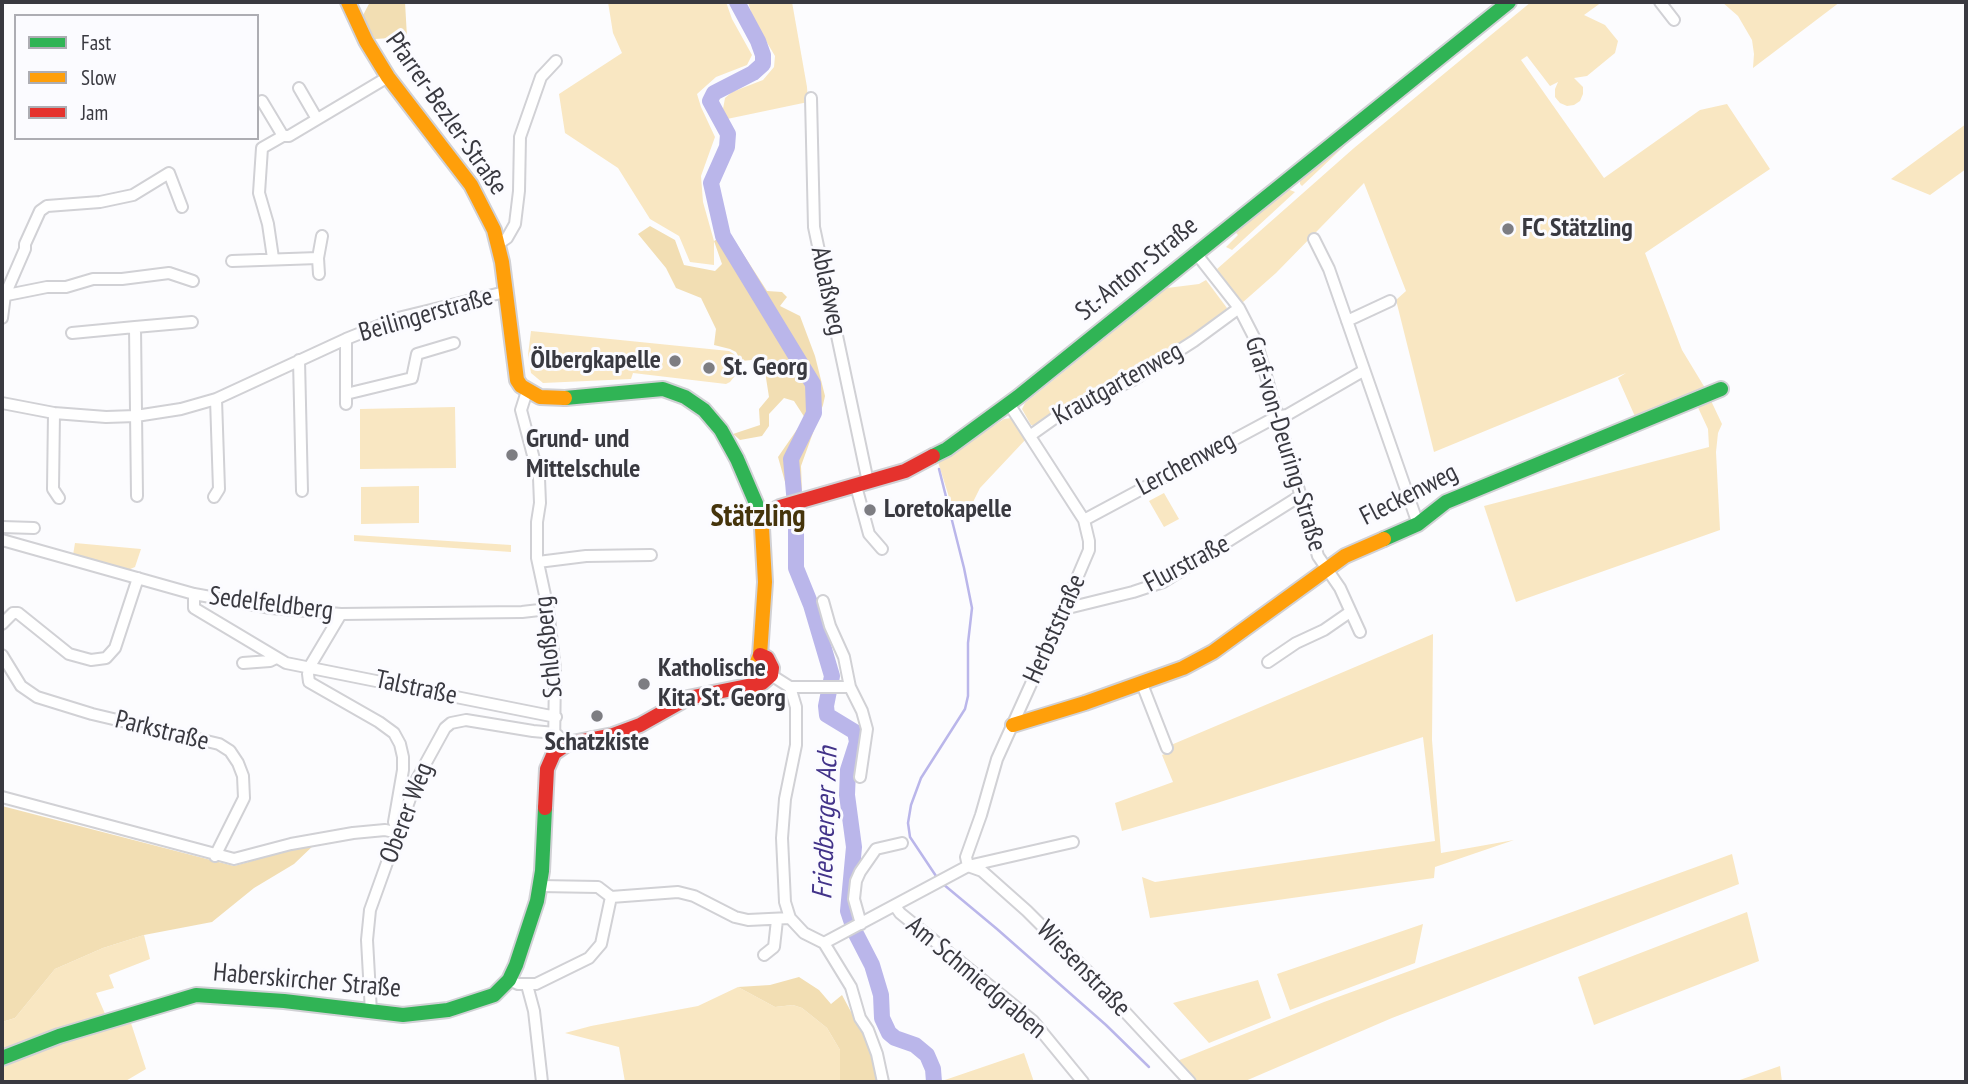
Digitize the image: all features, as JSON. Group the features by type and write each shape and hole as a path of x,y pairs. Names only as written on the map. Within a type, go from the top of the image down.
{"street":[{"name":"Pfarrer-Bezler-Straße","path":"348,2 366,41 388,76 471,185 494,230 514,366 517,380 527,391"},
{"name":"St.-Anton-Straße","path":"764,515 795,503 905,471 947,449 1009,404 1508,2"},
{"path":"1660,2 1674,20"},
{"path":"498,244 507,238 515,224 519,191 520,136 541,77 556,61"},
{"path":"273,258 268,224 259,194 262,148 283,136 289,136 388,76"},
{"path":"299,88 317,119"},
{"name":"Ablaßweg","path":"811,98 814,227 869,534 881,549"},
{"path":"262,101 283,136"},
{"path":"2,318 4,295 40,211 47,206 100,202 134,195 169,173 182,208"},
{"path":"319,274 318,258 322,236"},
{"path":"1314,239 1347,321 1418,524"},
{"name":"Graf-von-Deuring-Straße","path":"1195,252 1239,308 1256,341 1318,556 1339,589 1360,632"},
{"path":"232,261 318,258"},
{"path":"4,295 47,287 66,288 93,279 122,279 169,273 193,281"},
{"name":"Beilingerstraße","path":"2,403 106,417 136,416 181,409 216,399 346,338 398,318 505,292"},
{"path":"1347,321 1390,301"},
{"name":"Krautgartenweg","path":"1031,435 1062,413 1133,380 1239,308"},
{"path":"72,333 192,322"},
{"path":"135,327 137,496"},
{"name":"Beilingerstraße","path":"346,338 346,399 412,378 416,354 454,343"},
{"path":"299,360 302,491"},
{"name":"Lerchenweg","path":"1084,520 1276,417 1287,415 1363,371"},
{"name":"Fleckenweg","path":"1013,725 1184,668 1213,652 1359,548 1418,524 1446,502 1721,389"},
{"path":"527,391 552,399 663,390 685,397 704,410 720,430 737,459 758,509 764,515 762,527 765,582 760,655 754,668 754,685"},
{"name":"Schloßberg","path":"527,391 522,410 539,478 538,562 548,609 555,669 554,753"},
{"path":"214,497 219,489 216,399"},
{"name":"Herbststraße","path":"968,866 966,857 997,759 1064,609 1088,550 1089,541 1084,520 1009,404"},
{"path":"54,412 53,489 59,498"},
{"name":"Flurstraße","path":"1064,609 1163,582 1300,496"},
{"path":"2,527 34,528"},
{"name":"Sedelfeldberg","path":"2,540 194,594 271,608 341,614 522,612 548,609"},
{"name":"Schloßberg","path":"538,562 586,556 651,555"},
{"path":"2,624 13,613 18,612 69,654 91,660 106,658 115,648 138,578"},
{"name":"Talstraße","path":"194,594 194,608 286,663 556,717"},
{"path":"823,601 830,626 844,657 850,687 862,711 867,729 860,777"},
{"path":"1268,662 1350,612"},
{"path":"341,614 310,666 309,682 394,733 400,744 403,770 394,822 399,833"},
{"name":"Parkstraße","path":"2,655 21,686 37,697 92,714 219,744 230,751 243,776 244,798 215,856"},
{"path":"611,897 606,932 596,952 587,960 536,984 527,985 509,980 524,943 540,886 547,769 554,753 567,744 624,732 688,698 767,680 771,675 770,663 760,655"},
{"name":"Talstraße","path":"243,663 276,658"},
{"path":"771,675 790,687 850,687"},
{"path":"1142,684 1167,748"},
{"path":"790,687 796,707 796,745 785,799 782,838 785,900 790,918 804,933 824,943 851,987 860,1018 868,1030 877,1054 883,1082"},
{"name":"Oberer Weg","path":"371,1012 367,924 370,910 417,779 433,749 451,723 466,720 533,732 555,733"},
{"name":"Schloßberg","path":"555,733 567,744"},
{"path":"2,797 234,859 291,844 353,833 384,830 399,833"},
{"path":"824,943 968,866 1073,842"},
{"path":"856,926 854,900 860,872 876,849 902,843"},
{"name":"Wiesenstraße","path":"968,866 982,871 1027,911 1190,1082"},
{"path":"540,886 598,887 611,897 678,892 694,896 735,917 748,920 790,918"},
{"name":"Am Schmiedgraben","path":"895,906 900,913 1033,1021 1083,1082"},
{"path":"764,955 774,947 777,920"},
{"name":"Haberskircher Straße","path":"2,1058 59,1036 196,995 249,997 403,1016 447,1010 494,995 509,980"},
{"path":"527,985 534,1011 542,1082"}],"shaded area":[{"path":"370,2 405,2 407,37 375,39 362,17"},
{"path":"608,2 726,2 732,19 752,55 747,65 716,77 697,94 715,137 701,176 703,202 714,241 714,265 690,262 679,236 650,219 618,168 565,133 559,94 622,53 613,33"},
{"path":"748,2 792,2 808,102 727,119 723,109 725,98 732,92 763,80 774,67 775,56 753,19"},
{"name":"FC Stätzling","path":"1531,2 1602,2 1584,15 1605,25 1618,41 1615,53 1587,76 1574,78 1583,87 1580,101 1567,106 1560,103 1555,97 1558,82 1550,86 1527,56 1521,60 1604,178 1700,110 1727,104 1770,169 1645,253 1682,350 1705,388 1722,424 1716,452 1720,530 1516,602 1484,506 1709,447 1708,429 1694,399 1637,421 1618,378 1626,373 1434,452 1396,300 1406,291 1364,183 1276,273 1242,303 1217,269 1354,148"},
{"path":"1722,2 1840,2 1753,68 1752,40 1738,16"},
{"path":"1380,111 1385,113 1355,136 1302,186 1300,184 1300,177"},
{"path":"1966,124 1966,169 1930,195 1891,179"},
{"path":"1285,188 1295,192 1232,250 1226,247 1238,235 1236,233 1246,219"},
{"path":"650,226 675,240 684,265 715,271 722,264 714,241 729,232 767,291 782,292 787,297 780,306 800,316 815,356 825,396 801,466 802,492 789,496 778,457 805,418 794,401 784,398 769,414 769,426 762,436 740,440 733,434 760,425 759,409 769,397 763,359 741,361 736,352 714,345 716,329 701,298 676,288 666,268 638,234"},
{"path":"1206,280 1227,308 1220,318 1122,382 1038,426 1031,425 1022,409 1025,403 1167,288 1199,284"},
{"path":"531,331 729,351 739,363 738,372 726,384 633,373 631,379 543,383 531,373 528,355"},
{"path":"455,407 456,468 360,469 360,409"},
{"path":"1004,419 1016,420 1027,438 980,488 973,502 954,513 938,462"},
{"path":"419,486 419,523 361,524 361,487"},
{"path":"1164,493 1179,519 1164,527 1149,501"},
{"path":"354,535 511,545 511,552 354,541"},
{"path":"75,543 141,549 135,567 128,570 73,555"},
{"path":"1433,634 1432,740 1441,853 1514,840 1435,867 1434,878 1150,918 1142,877 1155,882 1435,841 1423,737 1122,831 1115,803 1173,782 1162,755 1173,750 1171,745"},
{"path":"2,806 234,866 316,843 294,864 254,888 212,922 144,935 103,948 55,969 15,1018 2,1022"},
{"path":"1732,854 1739,884 1392,1018 1243,1082 1195,1082 1177,1061 1324,1002"},
{"path":"1747,912 1759,961 1594,1025 1578,977"},
{"path":"1423,924 1415,963 1290,1010 1277,974"},
{"path":"144,935 150,959 109,975 114,988 96,993 106,1016 2,1052 2,1022 15,1018 55,969 103,948"},
{"path":"799,977 819,990 831,1004 842,995 871,1049 877,1082 840,1082 840,1050 827,1028 802,1008 793,1005 775,1007 738,987 770,985"},
{"path":"1258,980 1271,1018 1209,1043 1173,1003"},
{"path":"738,987 775,1007 793,1005 802,1008 827,1028 840,1050 840,1082 625,1082 619,1047 565,1033 698,1006"},
{"path":"130,1020 146,1069 124,1082 2,1082 2,1068 8,1065"},
{"path":"1024,1053 1034,1082 939,1082"},
{"path":"1780,1066 1782,1082 1734,1082"}],"waterway":[{"name":"Friedberger Ach","path":"737,2 758,41 763,64 753,73 714,93 710,101 728,134 727,147 711,183 723,236 813,384 814,413 791,459 796,516 796,568 811,605 832,676 826,706 827,715 855,732 857,742 848,770 847,795 854,847 848,911 855,932 872,965 881,995 882,1018 889,1033 915,1045 927,1055 933,1069 934,1082"},
{"path":"938,879 910,837 908,823 911,805 921,778 965,709 972,608 939,469"},
{"path":"943,884 1106,1025 1149,1067"}],"traffic: fast":[{"path":"933,456 947,449 1018,397 1509,2"},
{"path":"565,398 663,389 685,397 704,410 721,430 758,508 764,515"},
{"path":"1384,539 1418,524 1446,502 1721,389"},
{"path":"2,1058 59,1036 196,995 284,1001 403,1015 448,1010 494,995 509,980 516,965 537,901 542,871 545,808"}],"traffic: slow":[{"path":"348,2 366,41 388,77 471,185 494,230 502,262 517,380 521,386 540,397 565,398"},
{"path":"754,685 754,669 760,655 765,582 762,528 764,515"},
{"path":"1013,725 1183,668 1213,652 1345,556 1384,539"}],"traffic: jam":[{"path":"764,515 780,507 905,471 933,456"},
{"path":"545,808 547,769 554,753 567,744 613,735 640,725 688,698 762,683 771,675 772,668 767,658 760,655"}],"place":[{"name":"FC Stätzling","path":"1508,229"},
{"name":"Ölbergkapelle","path":"675,361"},
{"name":"St. Georg","path":"709,368"},
{"name":"Grund- und Mittelschule","path":"512,455"},
{"name":"Loretokapelle","path":"870,510"},
{"name":"Katholische Kita St. Georg","path":"644,684"},
{"name":"Schatzkiste","path":"597,716"}],"district":[{"name":"Stätzling","path":"758,517"}]}
